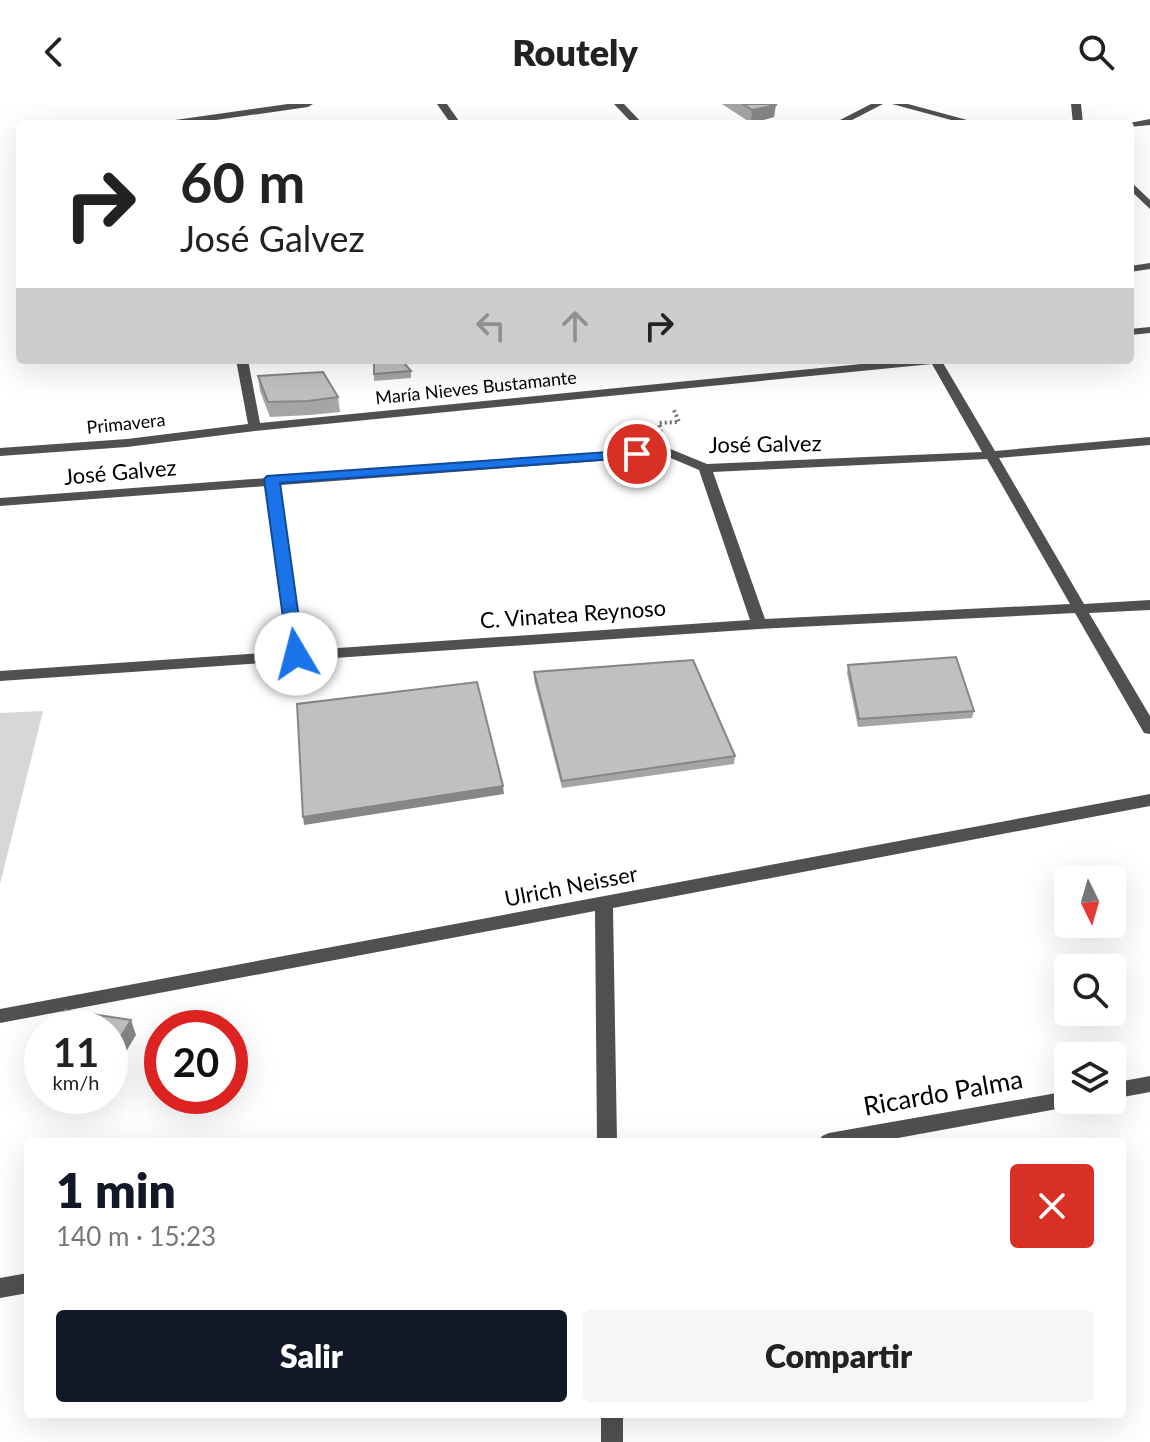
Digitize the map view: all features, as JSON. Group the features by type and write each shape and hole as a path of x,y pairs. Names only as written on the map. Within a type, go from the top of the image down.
{"street":[{"path":"196,120 308,104"},
{"path":"619,104 634,120"},
{"path":"850,120 878,104"},
{"path":"897,104 961,120"},
{"path":"266,110 271,120"},
{"path":"1134,188 1150,206"},
{"path":"243,364 255,427"},
{"name":"María Nieves Bustamante","path":"255,427 895,364"},
{"path":"939,364 1150,729"},
{"name":"Primavera","path":"0,452 127,443 255,427"},
{"name":"José Galvez","path":"0,502 272,479 668,452 705,468 991,455 1150,441"},
{"path":"705,468 759,624"},
{"path":"272,479 296,654"},
{"name":"C. Vinatea Reynoso","path":"0,676 759,624 1081,611 1150,605"},
{"name":"Ulrich Neisser","path":"0,1016 1150,800"},
{"path":"604,902 607,1138"},
{"path":"1126,1088 1150,1084"},
{"name":"Ricardo Palma","path":"851,1138 1054,1102"},
{"path":"0,1288 24,1284"},
{"path":"612,1418 612,1442"}],"path":[{"path":"665,386 679,422 659,423 668,452"}],"shaded area":[{"path":"43,711 0,884 0,713"}],"building":[{"path":"743,104 775,104 776,105 752,110"},
{"path":"374,364 405,364 411,371 374,374"},
{"path":"323,372 338,397 268,402 258,376"},
{"path":"956,657 974,711 859,719 848,665"},
{"path":"693,660 735,756 562,781 534,672"},
{"path":"477,682 503,786 303,817 297,704"}],"route":[{"path":"296,654 272,479 637,454"}]}
